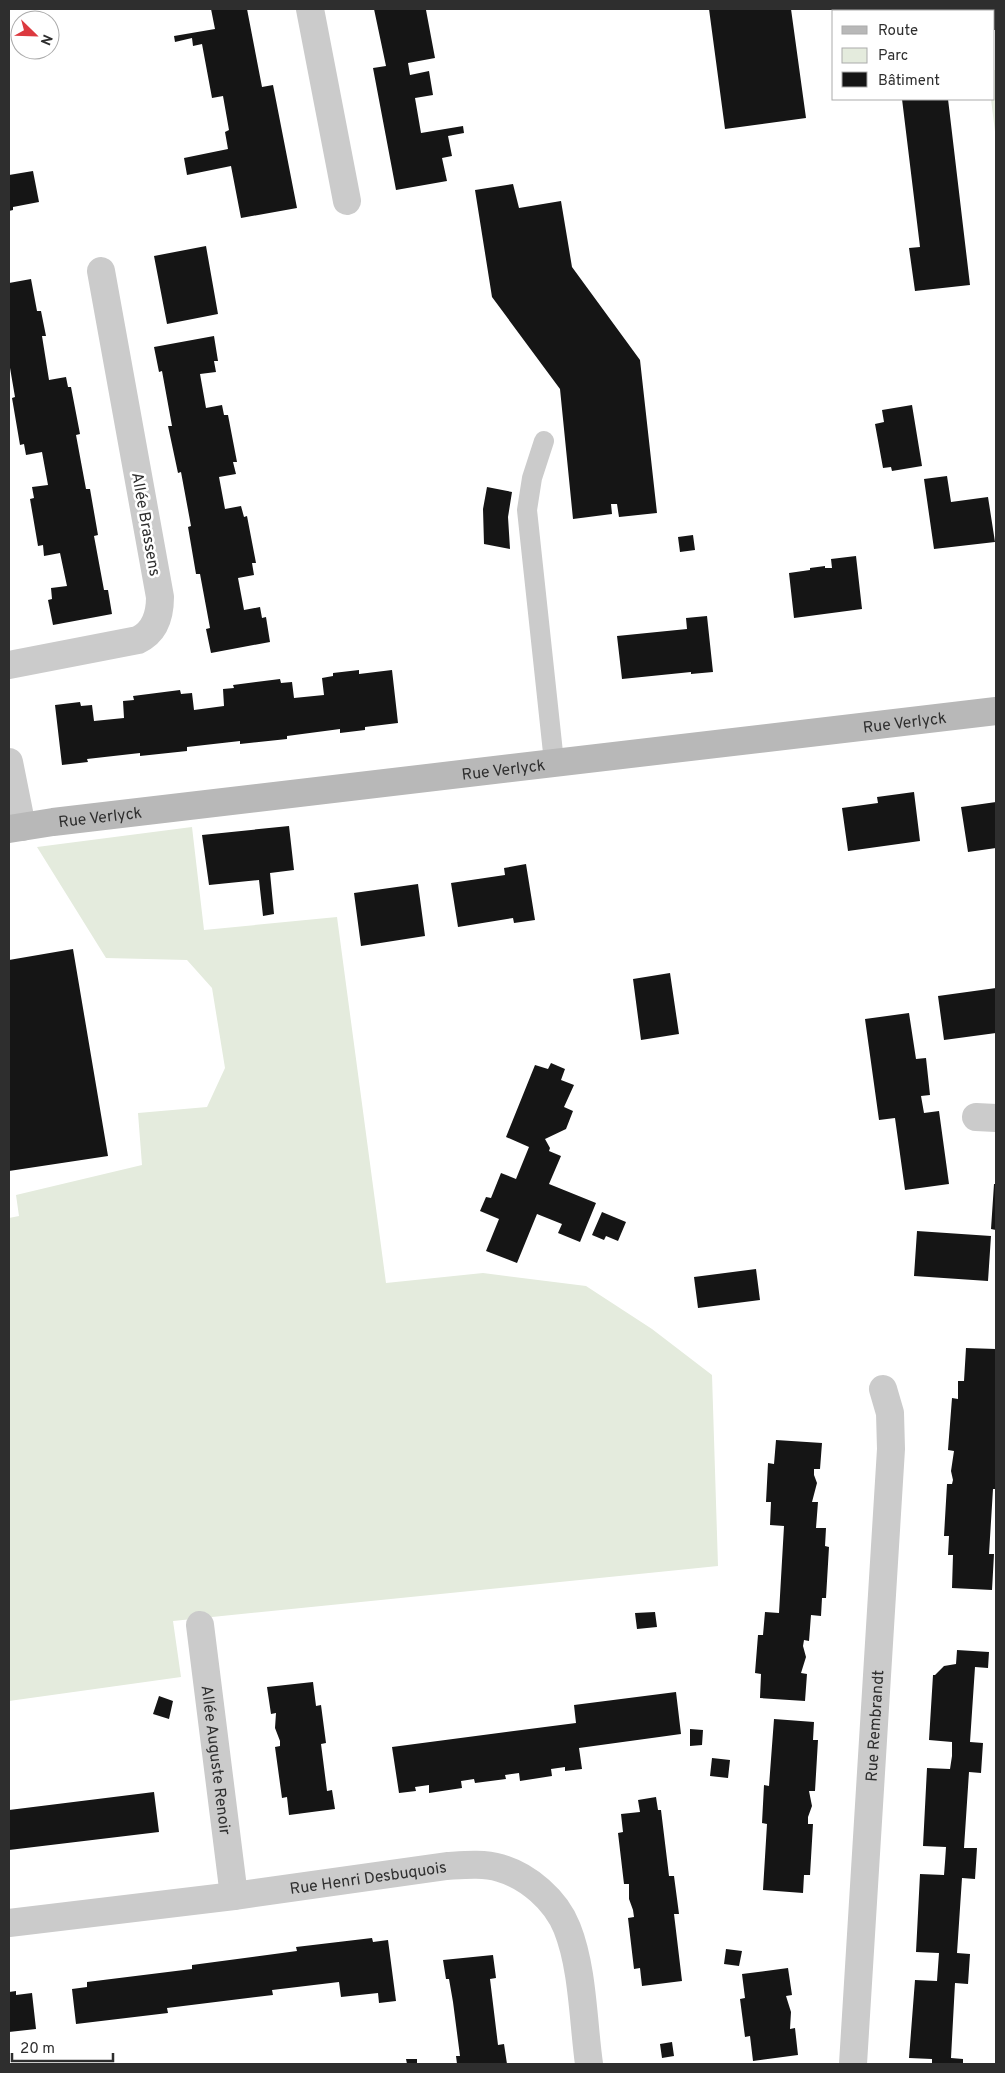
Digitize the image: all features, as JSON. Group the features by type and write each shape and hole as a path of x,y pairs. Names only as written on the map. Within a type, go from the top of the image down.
{"street":[{"path":"310,9 347,201"},
{"name":"Allée Brassens","path":"9,665 138,640 145,637 151,630 158,615 160,597 100,271"},
{"name":"Rue Verlyck","path":"15,828 554,762 996,711"},
{"path":"9,762 15,828"},
{"name":"Rue Rembrandt","path":"853,2064 891,1449 890,1413 883,1389"},
{"name":"Allée Auguste Renoir","path":"200,1625 234,1896"},
{"name":"Rue Henri Desbuquois","path":"9,1923 234,1896 467,1864 500,1868 532,1884 546,1896 567,1927 577,1969 589,2064"}],"lane":[{"path":"544,441 532,478 527,510 554,762"}],"green space":[{"path":"995,70 996,70 996,140 991,100 995,100"},
{"path":"192,827 204,930 337,917 386,1283 483,1273 586,1286 652,1329 712,1375 718,1566 173,1621 181,1677 9,1701 9,1218 19,1216 16,1195 142,1165 138,1113 207,1107 225,1068 212,988 187,960 106,958 37,847"}],"building":[{"path":"211,9 247,9 262,87 273,85 297,208 241,218 231,166 187,175 184,158 228,149 225,132 229,130 223,96 212,98 202,44 193,46 192,38 175,42 174,36 215,29"},
{"path":"374,9 426,10 435,58 408,63 410,75 429,71 433,95 415,98 421,133 463,126 464,133 448,136 452,156 442,158 447,181 396,190 373,68 386,66"},
{"path":"709,9 791,9 806,118 725,129"},
{"path":"891,9 938,10 892,10"},
{"path":"996,9 996,30 995,10 984,10"},
{"path":"902,100 948,100 970,285 915,291 909,248 920,247"},
{"path":"33,171 39,202 13,207 13,210 9,211 9,175"},
{"path":"513,184 519,208 561,201 572,267 640,360 657,513 619,517 617,504 611,504 612,514 573,519 560,389 492,297 475,190"},
{"path":"206,246 218,314 167,324 154,256"},
{"path":"31,279 37,311 41,311 46,336 42,336 49,380 66,377 68,387 71,387 80,434 76,435 86,489 90,489 98,535 94,536 104,590 108,590 112,614 53,625 48,600 52,599 51,588 67,586 60,553 44,556 43,545 38,546 30,499 34,498 32,487 48,485 42,452 26,455 24,444 20,445 12,398 15,397 9,362 9,283"},
{"path":"214,336 218,361 214,361 216,372 200,374 206,408 222,405 224,415 228,415 237,462 233,462 236,474 219,477 225,509 241,506 244,517 247,516 256,563 252,563 254,575 238,578 244,610 260,607 262,618 266,617 270,642 211,653 206,629 210,628 200,574 196,574 188,527 191,526 181,472 178,473 168,426 172,426 162,371 159,372 154,347"},
{"path":"912,405 922,466 892,471 891,467 883,468 875,424 884,422 882,410"},
{"path":"947,476 951,502 988,497 995,542 934,549 924,479"},
{"path":"487,487 512,492 508,517 510,549 484,544 483,509"},
{"path":"693,535 695,550 680,552 678,537"},
{"path":"856,556 862,609 794,618 789,573 825,566 825,568 832,568 831,559"},
{"path":"707,616 713,672 691,674 691,672 622,679 617,636 687,629 686,618"},
{"path":"359,670 359,674 392,670 398,723 365,727 365,730 340,733 340,729 287,736 287,739 240,744 240,741 187,747 187,751 140,756 140,753 87,759 88,762 62,765 55,705 80,702 81,706 92,705 94,721 124,718 123,701 134,700 133,696 180,690 181,694 192,693 194,710 224,706 223,689 234,688 233,685 280,679 281,683 292,682 294,698 324,695 322,678 333,676 333,673"},
{"path":"914,792 920,841 848,851 842,808 878,803 877,797"},
{"path":"996,802 996,848 968,852 961,807"},
{"path":"289,826 294,870 270,873 274,914 263,916 259,880 209,885 202,835"},
{"path":"526,864 535,920 514,923 513,918 458,927 451,883 505,875 504,868"},
{"path":"418,884 425,936 361,946 354,893"},
{"path":"73,949 108,1156 9,1171 9,960"},
{"path":"670,973 679,1034 641,1040 633,979"},
{"path":"996,988 996,1033 944,1040 938,996"},
{"path":"909,1013 916,1059 926,1058 930,1095 921,1096 924,1113 939,1111 949,1184 905,1190 895,1118 879,1120 865,1019"},
{"path":"551,1063 565,1069 561,1080 574,1085 564,1107 573,1111 566,1129 545,1139 550,1148 549,1151 561,1156 549,1184 596,1203 580,1242 558,1233 562,1224 537,1214 517,1263 486,1251 499,1219 480,1211 486,1197 491,1198 501,1173 516,1179 529,1147 506,1137 535,1065 548,1069"},
{"path":"994,1184 996,1184 996,1230 991,1229"},
{"path":"602,1212 626,1222 618,1241 606,1236 604,1240 592,1235"},
{"path":"917,1231 991,1236 988,1281 914,1276"},
{"path":"756,1269 760,1300 698,1308 694,1277"},
{"path":"966,1348 996,1349 996,1489 993,1489 989,1554 994,1554 992,1590 952,1588 953,1555 948,1555 949,1536 944,1536 947,1484 952,1484 953,1480 951,1471 954,1451 948,1450 952,1398 958,1399 958,1381 964,1381"},
{"path":"776,1440 822,1443 820,1469 814,1469 817,1483 812,1502 818,1502 816,1528 826,1528 825,1546 829,1547 826,1598 822,1598 821,1616 811,1615 809,1641 804,1640 803,1646 806,1657 801,1673 807,1674 805,1701 760,1698 761,1674 755,1673 758,1635 763,1635 765,1612 779,1613 784,1526 770,1525 771,1502 766,1502 768,1463 774,1464"},
{"path":"655,1612 657,1627 637,1629 635,1613"},
{"path":"957,1650 989,1652 988,1668 975,1667 970,1742 983,1743 981,1773 969,1772 964,1848 977,1848 975,1879 962,1878 957,1953 970,1954 968,1984 955,1983 951,2058 963,2059 963,2064 932,2064 932,2059 909,2058 915,1980 937,1981 939,1953 916,1952 920,1874 944,1875 946,1847 923,1846 927,1768 950,1769 952,1742 929,1740 933,1675 944,1666 956,1664"},
{"path":"313,1682 316,1706 321,1705 326,1743 321,1744 327,1791 332,1790 335,1809 289,1815 287,1797 282,1798 275,1747 280,1746 275,1728 276,1713 271,1714 267,1687"},
{"path":"676,1692 681,1734 579,1748 582,1769 565,1771 565,1767 551,1769 552,1776 520,1781 519,1773 505,1775 506,1779 475,1783 474,1779 461,1781 462,1788 429,1793 429,1785 415,1787 416,1791 399,1793 392,1747 576,1723 574,1705"},
{"path":"159,1696 173,1701 169,1719 153,1714"},
{"path":"774,1719 814,1722 813,1740 818,1740 815,1791 809,1791 812,1806 808,1817 808,1824 813,1824 810,1875 804,1875 803,1893 763,1890 767,1824 762,1823 764,1785 769,1786"},
{"path":"690,1729 703,1730 702,1745 690,1746"},
{"path":"712,1758 730,1760 728,1778 710,1776"},
{"path":"154,1792 159,1832 9,1850 9,1810"},
{"path":"656,1797 658,1810 661,1810 669,1876 674,1876 679,1914 674,1914 682,1981 642,1986 640,1968 634,1969 628,1918 634,1917 629,1899 629,1884 624,1884 618,1833 623,1832 621,1814 640,1812 638,1800"},
{"path":"372,1938 373,1942 388,1940 396,2001 379,2003 378,1993 341,1997 339,1982 272,1990 273,1995 167,2008 168,2013 76,2024 72,1989 87,1987 87,1982 192,1969 192,1965 297,1951 296,1947"},
{"path":"726,1949 742,1951 739,1966 724,1964"},
{"path":"493,1955 496,1978 490,1979 498,2045 504,2044 507,2064 457,2064 456,2056 460,2056 453,2002 443,1960"},
{"path":"788,1968 792,1995 786,1996 791,2012 790,2029 795,2028 798,2055 753,2061 750,2036 745,2037 740,1999 745,1998 742,1974"},
{"path":"16,1991 16,1995 32,1993 36,2029 9,2032 9,1992"},
{"path":"672,2042 674,2056 662,2058 660,2044"},
{"path":"406,2059 417,2059 417,2064 407,2064"}]}
